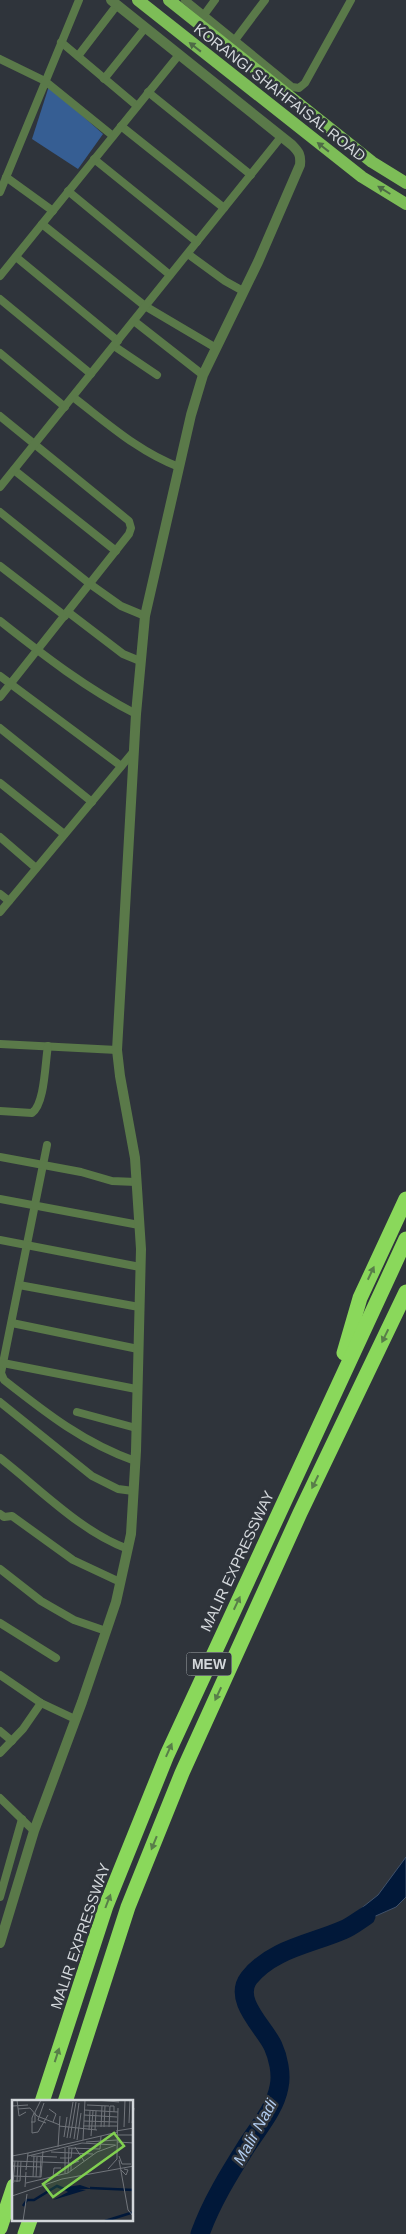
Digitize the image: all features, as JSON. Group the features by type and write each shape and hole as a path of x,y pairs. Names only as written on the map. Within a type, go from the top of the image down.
{"highway":[{"path":"331,1403 360,1298 406,1199"},
{"name":"MALIR EXPRESSWAY","path":"43,2100 106,1906 167,1755 406,1239"},
{"name":"MEW","path":"66,2100 128,1906 182,1773 300,1513 406,1292"},
{"path":"0,2228 12,2192"}],"main road":[{"name":"KORANGI SHAHFAISAL ROAD","path":"138,0 362,177 406,204"},
{"name":"KORANGI SHAHFAISAL ROAD","path":"169,0 372,162 406,183"}],"street":[{"path":"0,192 79,0"},
{"path":"185,0 292,87 299,88 305,83 351,0"},
{"path":"204,15 216,0"},
{"path":"235,40 265,0"},
{"path":"0,1943 34,1830 106,1631 128,1550 135,1461 140,1268 135,1158 117,1050 136,714 145,616 190,415 203,375 258,262 300,165 301,157 299,151 178,56 114,2 78,56"},
{"path":"104,79 145,28"},
{"path":"61,42 137,106"},
{"path":"0,276 178,56"},
{"path":"0,59 45,80 113,136"},
{"path":"148,92 251,175"},
{"path":"121,126 224,208"},
{"path":"0,487 281,137"},
{"path":"94,159 197,242"},
{"path":"6,177 53,211"},
{"path":"68,191 170,275"},
{"path":"42,224 145,306 216,348"},
{"path":"188,254 225,281 243,291"},
{"path":"16,257 157,376"},
{"path":"0,299 91,374"},
{"path":"134,321 203,375"},
{"path":"0,353 65,407"},
{"path":"73,397 132,443 159,460 179,467"},
{"path":"0,416 129,521 131,528 129,534 116,551 0,697"},
{"path":"14,470 116,551"},
{"path":"0,512 90,584 121,606 145,616"},
{"path":"0,566 122,654 140,662"},
{"path":"0,621 102,695 136,714"},
{"path":"0,676 121,766"},
{"path":"0,728 92,802"},
{"path":"0,912 134,751"},
{"path":"0,783 64,834"},
{"path":"0,837 36,868"},
{"path":"0,894 9,901"},
{"path":"0,1044 117,1050"},
{"path":"0,1111 32,1113 38,1107 48,1046"},
{"path":"46,1145 1,1373 4,1380 51,1416 98,1447 135,1461"},
{"path":"0,1157 81,1172 112,1181 136,1182"},
{"path":"0,1199 139,1225"},
{"path":"0,1240 140,1268"},
{"path":"19,1285 139,1307"},
{"path":"12,1323 138,1349"},
{"path":"3,1363 136,1389"},
{"path":"0,1402 92,1476 113,1487 133,1491"},
{"path":"77,1412 136,1428"},
{"path":"0,1458 82,1524 110,1542 128,1550"},
{"path":"0,1514 4,1517 12,1516 73,1560 120,1582"},
{"path":"0,1569 49,1606 74,1620 106,1631"},
{"path":"0,1623 56,1658"},
{"path":"0,1675 41,1703 75,1719"},
{"path":"0,1753 24,1729 41,1703"},
{"path":"0,1732 12,1741"},
{"path":"0,1798 34,1830"},
{"path":"0,1897 22,1819"}],"shaded area":[{"path":"49,86 103,134 78,169 32,139"},
{"path":"406,1857 406,1897 396,1907 344,1930 354,1914 378,1895"}],"waterway":[{"name":"Malir Nadi","path":"200,2234 209,2211 221,2189 270,2111 280,2082 280,2071 275,2050 252,2014 244,1995 249,1978 258,1968 280,1954 346,1929 366,1916"}]}
